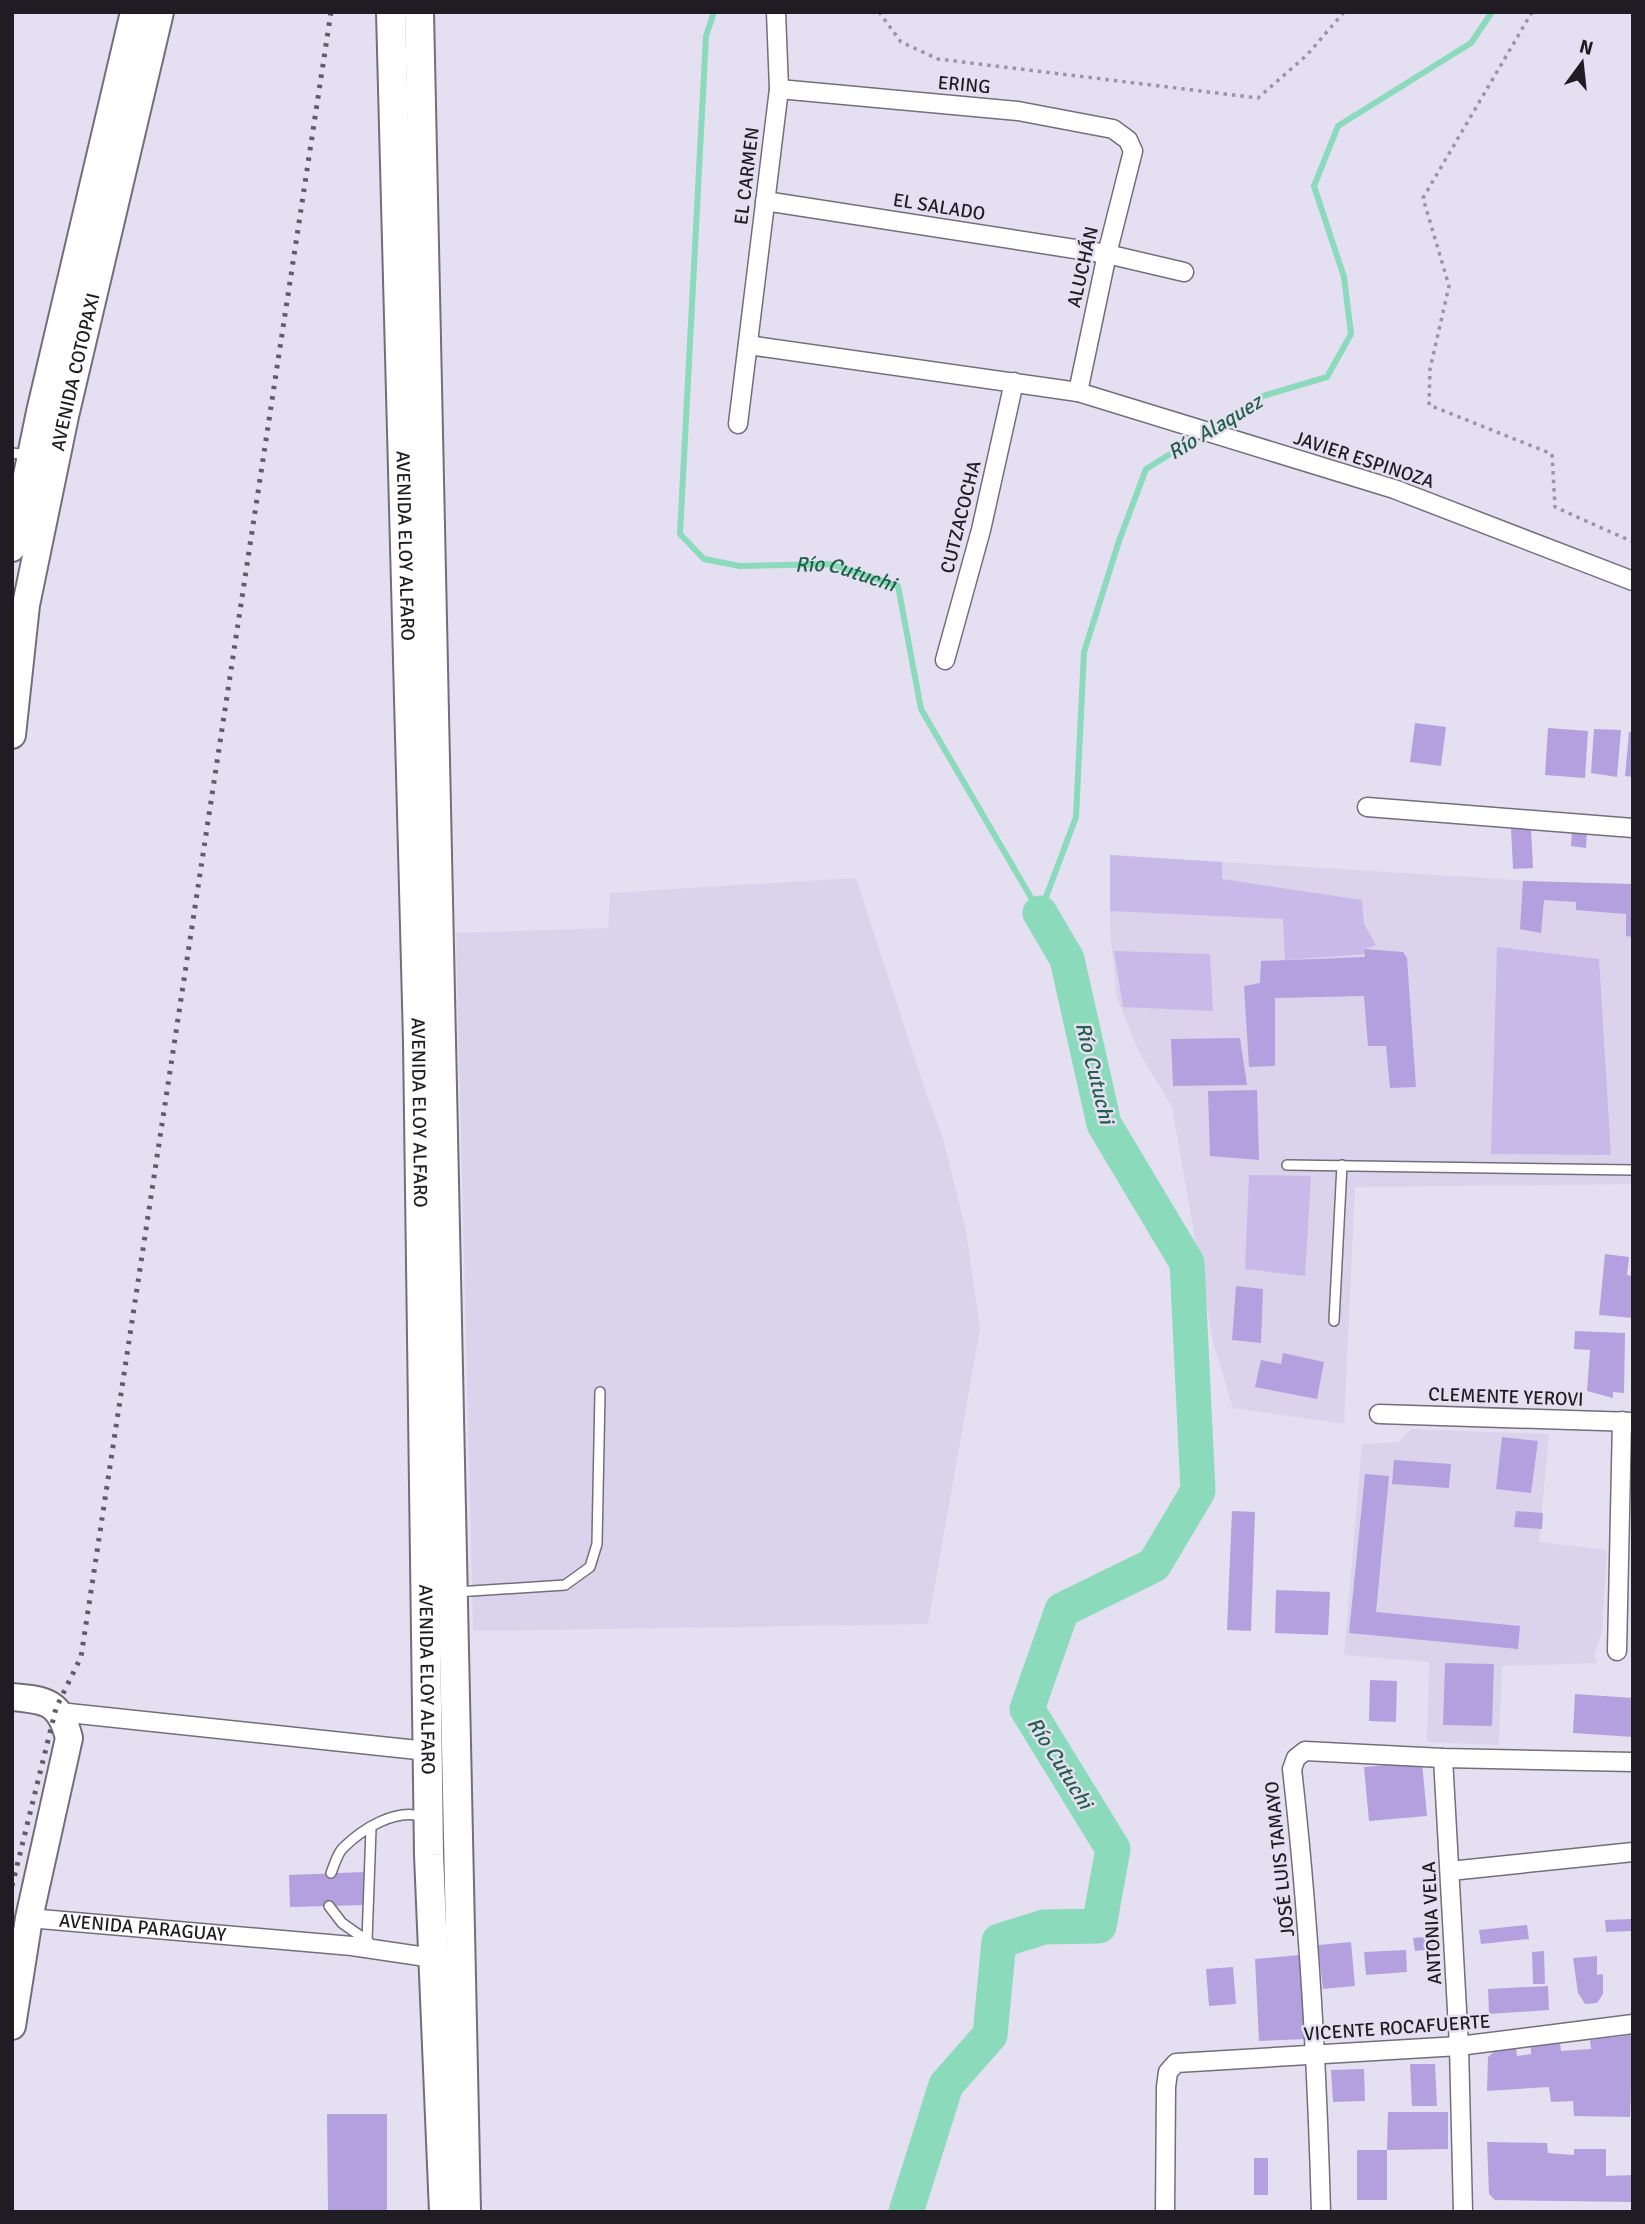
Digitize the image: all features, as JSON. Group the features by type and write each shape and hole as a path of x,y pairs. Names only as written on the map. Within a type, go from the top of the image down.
{"main road":[{"name":"AVENIDA COTOPAXI","path":"12,548 21,454 134,12"},
{"name":"AVENIDA COTOPAXI","path":"12,735 26,605 65,416 160,12"},
{"name":"AVENIDA ELOY ALFARO","path":"391,12 418,1041 428,1818 444,2212"},
{"name":"AVENIDA ELOY ALFARO","path":"419,12 466,2212"},
{"path":"12,1697 40,1699 59,1712"},
{"name":"AVENIDA PARAGUAY","path":"29,1918 69,1738 59,1712"},
{"path":"12,2026 29,1918"}],"street":[{"name":"EL CARMEN","path":"738,424 779,89 776,12"},
{"name":"ERING","path":"779,89 1018,111 1114,129 1128,140 1133,151"},
{"name":"ALUCHÁN","path":"1086,395 1107,254 1133,151"},
{"name":"EL SALADO","path":"765,201 1107,254 1184,272"},
{"path":"748,345 1014,382 1086,395"},
{"name":"CUTZACOCHA","path":"945,660 981,530 1014,382"},
{"name":"JAVIER ESPINOZA","path":"1086,395 1394,489 1633,581"},
{"path":"1367,807 1633,828"},
{"name":"CLEMENTE YEROVI","path":"1379,1414 1627,1422"},
{"path":"1617,1651 1627,1422"},
{"path":"59,1712 427,1751"},
{"name":"JOSÉ LUIS TAMAYO","path":"1321,2212 1317,2055 1307,1901 1292,1769 1296,1758 1305,1751 1443,1758 1633,1762"},
{"name":"ANTONIA VELA","path":"1443,1758 1459,2046 1463,2212"},
{"path":"1450,1871 1633,1852"},
{"name":"AVENIDA PARAGUAY","path":"29,1918 400,1952 433,1958"},
{"name":"VICENTE ROCAFUERTE","path":"1165,2212 1168,2072 1176,2063 1459,2046 1633,2024"}],"lane":[{"path":"1287,1165 1633,1170"},
{"path":"1334,1321 1342,1166"},
{"path":"451,1592 565,1585 590,1567 597,1544 600,1392"},
{"path":"331,1873 342,1849 372,1828 402,1812 428,1818"},
{"path":"367,1941 372,1828"},
{"path":"329,1906 342,1923 367,1941 400,1952"}],"path":[{"path":"879,12 901,42 938,59 1258,98 1307,55 1345,12"},
{"path":"1532,12 1423,198 1449,286 1430,369 1429,405 1552,454 1555,507 1633,542"}],"shaded area":[{"path":"1110,855 1633,887 1633,1184 1355,1187 1344,1424 1233,1408 1213,1342 1172,1107 1139,1052 1117,998 1110,933"},
{"path":"1110,855 1222,862 1222,879 1362,900 1364,924 1376,945 1364,949 1365,954 1285,960 1283,919 1110,911"},
{"path":"856,878 942,1135 966,1231 980,1329 928,1624 473,1631 456,933 608,928 610,893"},
{"path":"1497,947 1599,959 1611,1155 1491,1154"},
{"path":"1114,951 1210,954 1213,1011 1123,1007"},
{"path":"1249,1175 1311,1176 1305,1276 1245,1269"},
{"path":"1411,1429 1549,1434 1539,1542 1607,1550 1602,1632 1594,1655 1597,1663 1502,1666 1499,1745 1427,1742 1429,1662 1344,1655 1362,1444 1399,1442"}],"building":[{"path":"1415,723 1446,727 1441,766 1410,762"},
{"path":"1548,728 1588,731 1585,778 1545,775"},
{"path":"1594,729 1621,730 1617,777 1591,773"},
{"path":"1629,732 1633,732 1633,777 1625,776"},
{"path":"1531,828 1533,868 1513,869 1511,829"},
{"path":"1572,830 1587,831 1586,848 1571,846"},
{"path":"1523,881 1633,884 1633,937 1626,936 1626,914 1576,910 1576,902 1544,900 1541,933 1520,929"},
{"path":"1364,949 1403,952 1407,958 1416,1087 1390,1088 1386,1046 1368,1046 1364,996 1275,998 1275,1066 1249,1067 1244,986 1260,983 1261,961 1365,957"},
{"path":"1240,1038 1247,1085 1173,1086 1171,1039"},
{"path":"1257,1090 1259,1160 1210,1156 1208,1091"},
{"path":"1605,1254 1629,1257 1627,1275 1633,1276 1633,1318 1599,1315"},
{"path":"1236,1286 1263,1289 1261,1343 1232,1340"},
{"path":"1575,1331 1625,1333 1624,1393 1613,1392 1613,1398 1587,1391 1590,1350 1574,1349"},
{"path":"1283,1353 1324,1362 1317,1399 1255,1387 1261,1360 1281,1364"},
{"path":"1502,1437 1538,1441 1531,1493 1496,1489"},
{"path":"1394,1460 1451,1464 1449,1488 1392,1484"},
{"path":"1365,1474 1389,1476 1376,1612 1520,1626 1518,1649 1349,1633"},
{"path":"1232,1511 1255,1512 1251,1631 1227,1630"},
{"path":"1516,1511 1543,1513 1542,1529 1514,1527"},
{"path":"1276,1590 1330,1592 1328,1635 1275,1633"},
{"path":"1445,1663 1494,1664 1492,1726 1443,1725"},
{"path":"1370,1680 1397,1681 1396,1722 1369,1721"},
{"path":"1575,1694 1633,1698 1633,1737 1573,1733"},
{"path":"1422,1762 1427,1816 1369,1821 1364,1767"},
{"path":"365,1872 366,1905 290,1907 289,1875"},
{"path":"1632,1919 1632,1931 1606,1932 1605,1920"},
{"path":"1527,1925 1529,1939 1481,1944 1479,1930"},
{"path":"1435,1936 1436,1949 1415,1951 1413,1938"},
{"path":"1351,1942 1355,1986 1323,1989 1318,1945"},
{"path":"1406,1950 1407,1972 1366,1975 1364,1952"},
{"path":"1544,1951 1545,1984 1533,1984 1532,1952"},
{"path":"1299,1955 1306,2039 1259,2041 1255,1959"},
{"path":"1597,1956 1597,1975 1603,1974 1603,1994 1597,2003 1585,2004 1578,1993 1573,1958"},
{"path":"1233,1967 1236,2004 1209,2006 1206,1969"},
{"path":"1548,1986 1549,2010 1489,2014 1488,1989"},
{"path":"1633,2035 1630,2117 1574,2116 1573,2101 1551,2102 1549,2087 1487,2091 1488,2057 1496,2050 1516,2048 1517,2056 1531,2054 1531,2047 1560,2043 1561,2051 1591,2049 1590,2040"},
{"path":"1410,2064 1435,2064 1437,2106 1412,2106"},
{"path":"1364,2069 1365,2101 1333,2102 1331,2070"},
{"path":"1388,2112 1448,2112 1448,2149 1387,2150"},
{"path":"327,2114 387,2114 387,2212 328,2212"},
{"path":"1487,2142 1547,2143 1548,2153 1574,2155 1574,2149 1606,2149 1606,2176 1633,2175 1633,2202 1495,2200 1489,2194"},
{"path":"1357,2150 1387,2150 1387,2200 1357,2200"},
{"path":"1254,2158 1268,2158 1268,2195 1254,2195"}],"waterway":[{"name":"Río Cutuchi","path":"714,12 706,36 680,534 704,559 740,566 830,564 898,586 921,709 1040,913"},
{"name":"Río Alaquez","path":"1210,429 1263,396 1327,377 1351,334 1344,277 1314,186 1338,126 1471,43 1492,12"},
{"name":"Río Alaquez","path":"1040,913 1076,817 1084,652 1119,541 1146,469 1201,435"},
{"name":"Río Cutuchi","path":"906,2212 946,2085 990,2035 999,1941 1044,1927 1099,1926 1113,1849 1027,1709 1062,1610 1154,1565 1198,1491 1187,1263 1104,1124 1067,959 1040,913"}],"railway":[{"path":"12,1886 56,1708 81,1657 331,12"}]}
